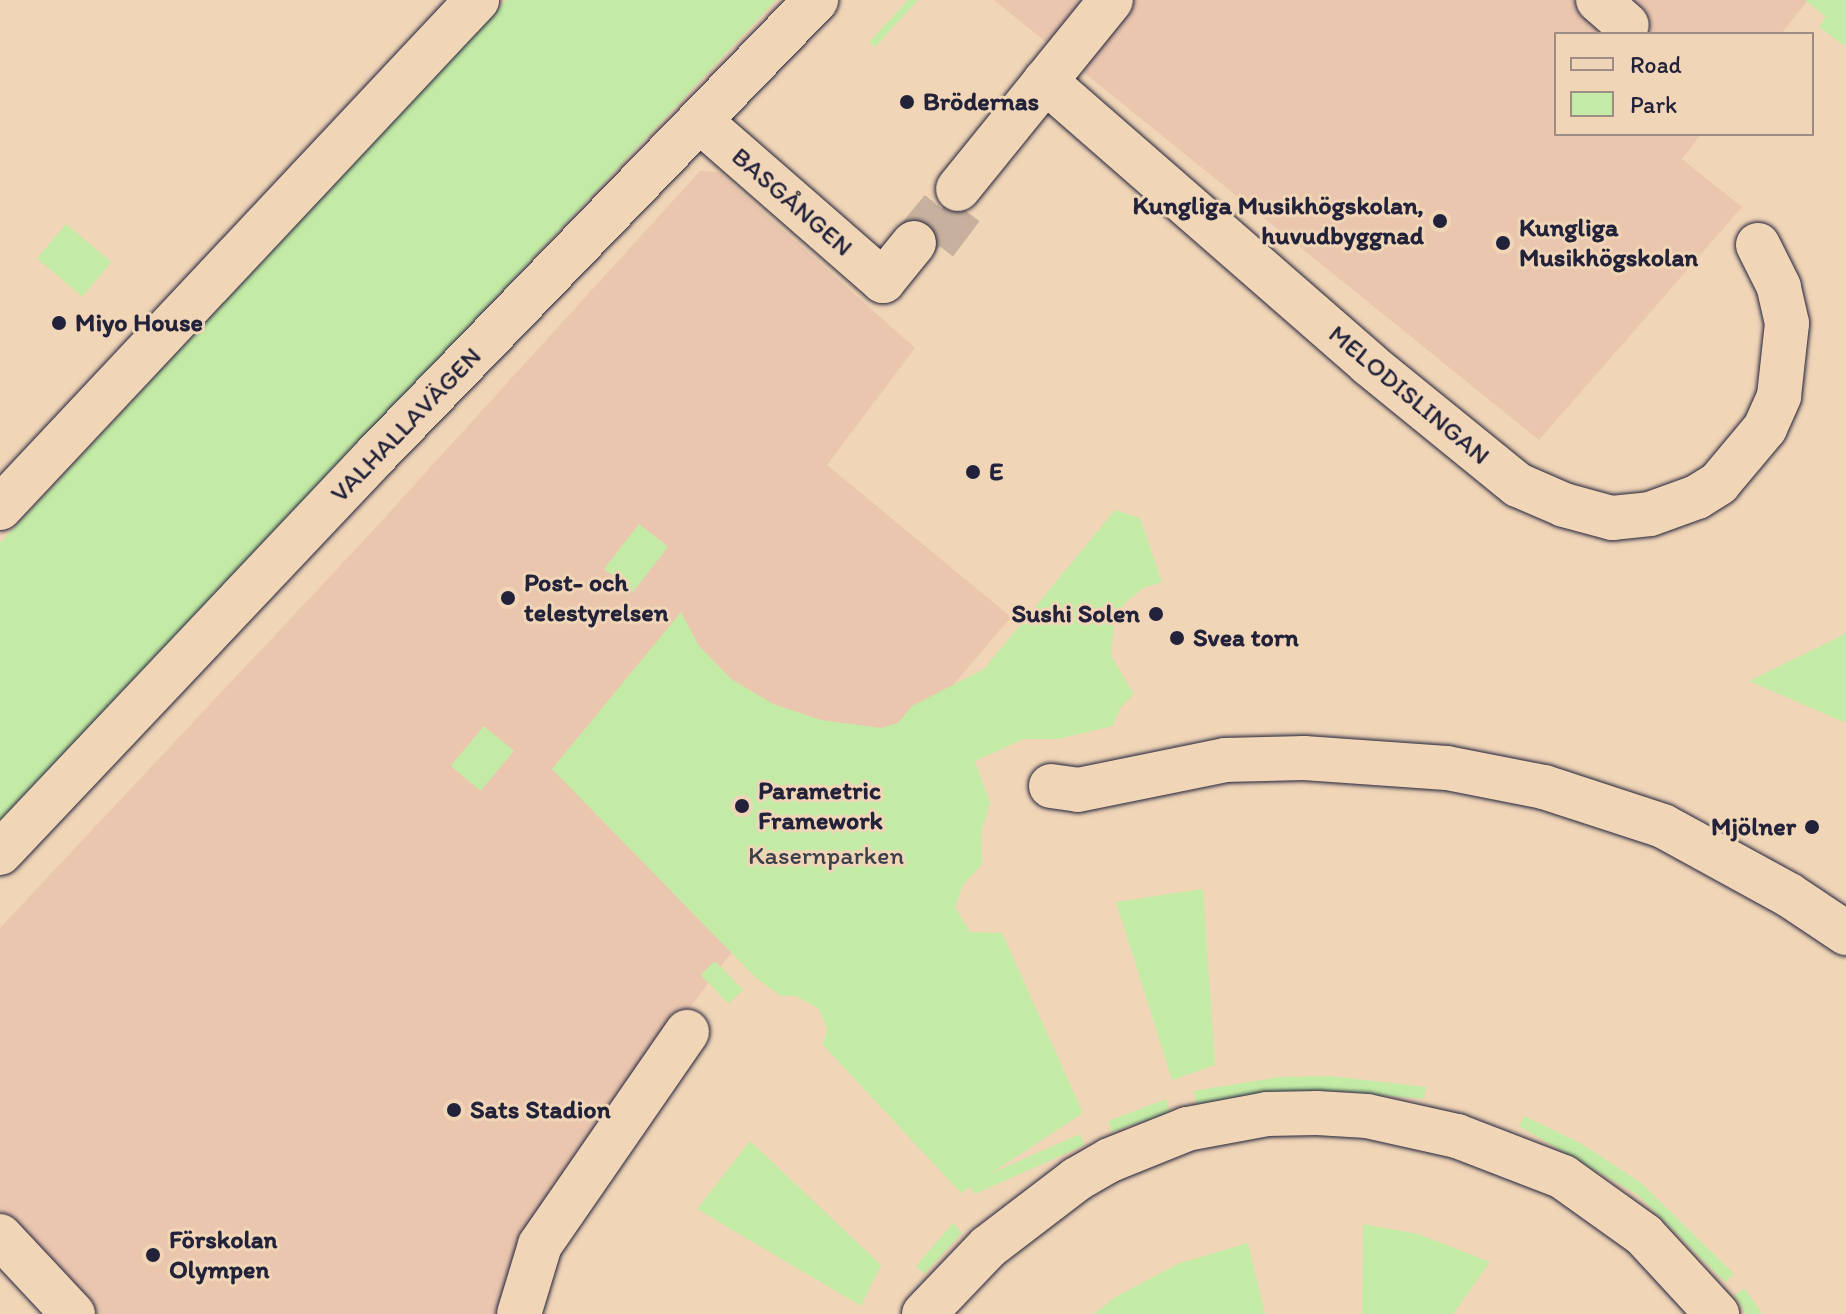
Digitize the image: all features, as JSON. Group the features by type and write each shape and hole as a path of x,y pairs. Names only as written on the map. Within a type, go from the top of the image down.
{"street":[{"path":"0,508 477,0"},
{"name":"VALHALLAVÄGEN","path":"0,853 377,454 816,0"},
{"path":"958,189 1111,0"},
{"name":"MELODISLINGAN","path":"1045,81 1369,364 1518,485 1564,505 1612,518 1650,514 1697,497 1719,483 1765,428 1779,396 1787,323 1779,287 1758,245"},
{"name":"BASGÅNGEN","path":"701,122 883,281 914,243"},
{"path":"1051,786 1078,790 1225,760 1304,758 1447,768 1544,787 1663,826 1789,895 1846,933"},
{"path":"519,1314 540,1245 687,1032"},
{"path":"924,1314 1012,1228 1110,1160 1197,1127 1267,1114 1317,1113 1367,1116 1457,1136 1563,1177 1644,1235 1717,1314"},
{"path":"0,1236 73,1314"}],"shaded area":[{"name":"Kungliga Musikhögskolan","path":"994,0 1808,0 1783,32 1554,32 1554,136 1699,136 1682,159 1742,207 1539,440"},
{"path":"700,171 718,172 915,348 827,465 1011,617 782,886 603,1122 511,1314 69,1314 0,1241 0,928 367,537"}],"green space":[{"path":"506,0 776,0 0,825 0,543"},
{"path":"908,0 918,0 875,47 869,42"},
{"path":"1805,0 1846,0 1846,47 1819,27 1826,17"},
{"path":"66,224 111,262 82,296 37,258"},
{"name":"Kasernparken","path":"1115,510 1140,518 1162,582 1143,588 1125,603 1114,624 1111,656 1134,694 1120,708 1113,726 1058,739 1024,739 975,761 990,803 981,833 982,864 963,885 955,907 970,932 1002,933 1083,1113 961,1193 823,1045 827,1029 819,1009 796,996 781,996 756,978 552,769 681,612 699,646 731,679 773,704 821,720 881,728 898,723 912,706 984,669"},
{"path":"639,524 668,547 633,592 604,569"},
{"path":"1846,632 1846,723 1749,681 1839,637"},
{"path":"484,726 514,751 480,791 451,766"},
{"path":"1203,889 1215,1065 1172,1080 1116,902"},
{"path":"715,961 743,990 728,1004 701,975"},
{"path":"1330,1076 1426,1087 1424,1099 1335,1091 1240,1096 1197,1104 1193,1091 1279,1077"},
{"path":"1166,1099 1170,1112 1112,1132 1108,1121"},
{"path":"1524,1116 1582,1144 1641,1183 1734,1274 1725,1282 1638,1195 1519,1126"},
{"path":"1080,1134 1085,1145 974,1194 969,1183"},
{"path":"750,1141 881,1265 861,1306 697,1209"},
{"path":"953,1223 962,1233 924,1274 916,1266"},
{"path":"1363,1224 1418,1234 1490,1262 1453,1314 1362,1314"},
{"path":"1248,1243 1265,1314 1094,1314 1115,1297 1180,1263"},
{"path":"1744,1288 1762,1314 1746,1314 1735,1296"}],"tunnel":[{"path":"914,243 958,189"},
{"path":"936,216 966,239"}],"place":[{"name":"Brödernas","path":"907,102"},
{"name":"Kungliga Musikhögskolan, huvudbyggnad","path":"1440,221"},
{"name":"Kungliga Musikhögskolan","path":"1503,243"},
{"name":"Miyo House","path":"59,323"},
{"name":"E","path":"973,472"},
{"name":"Post- och telestyrelsen","path":"508,598"},
{"name":"Sushi Solen","path":"1156,614"},
{"name":"Svea torn","path":"1177,638"},
{"name":"Parametric Framework","path":"742,806"},
{"name":"Mjölner","path":"1812,827"},
{"name":"Sats Stadion","path":"454,1110"},
{"name":"Förskolan Olympen","path":"153,1255"}]}
